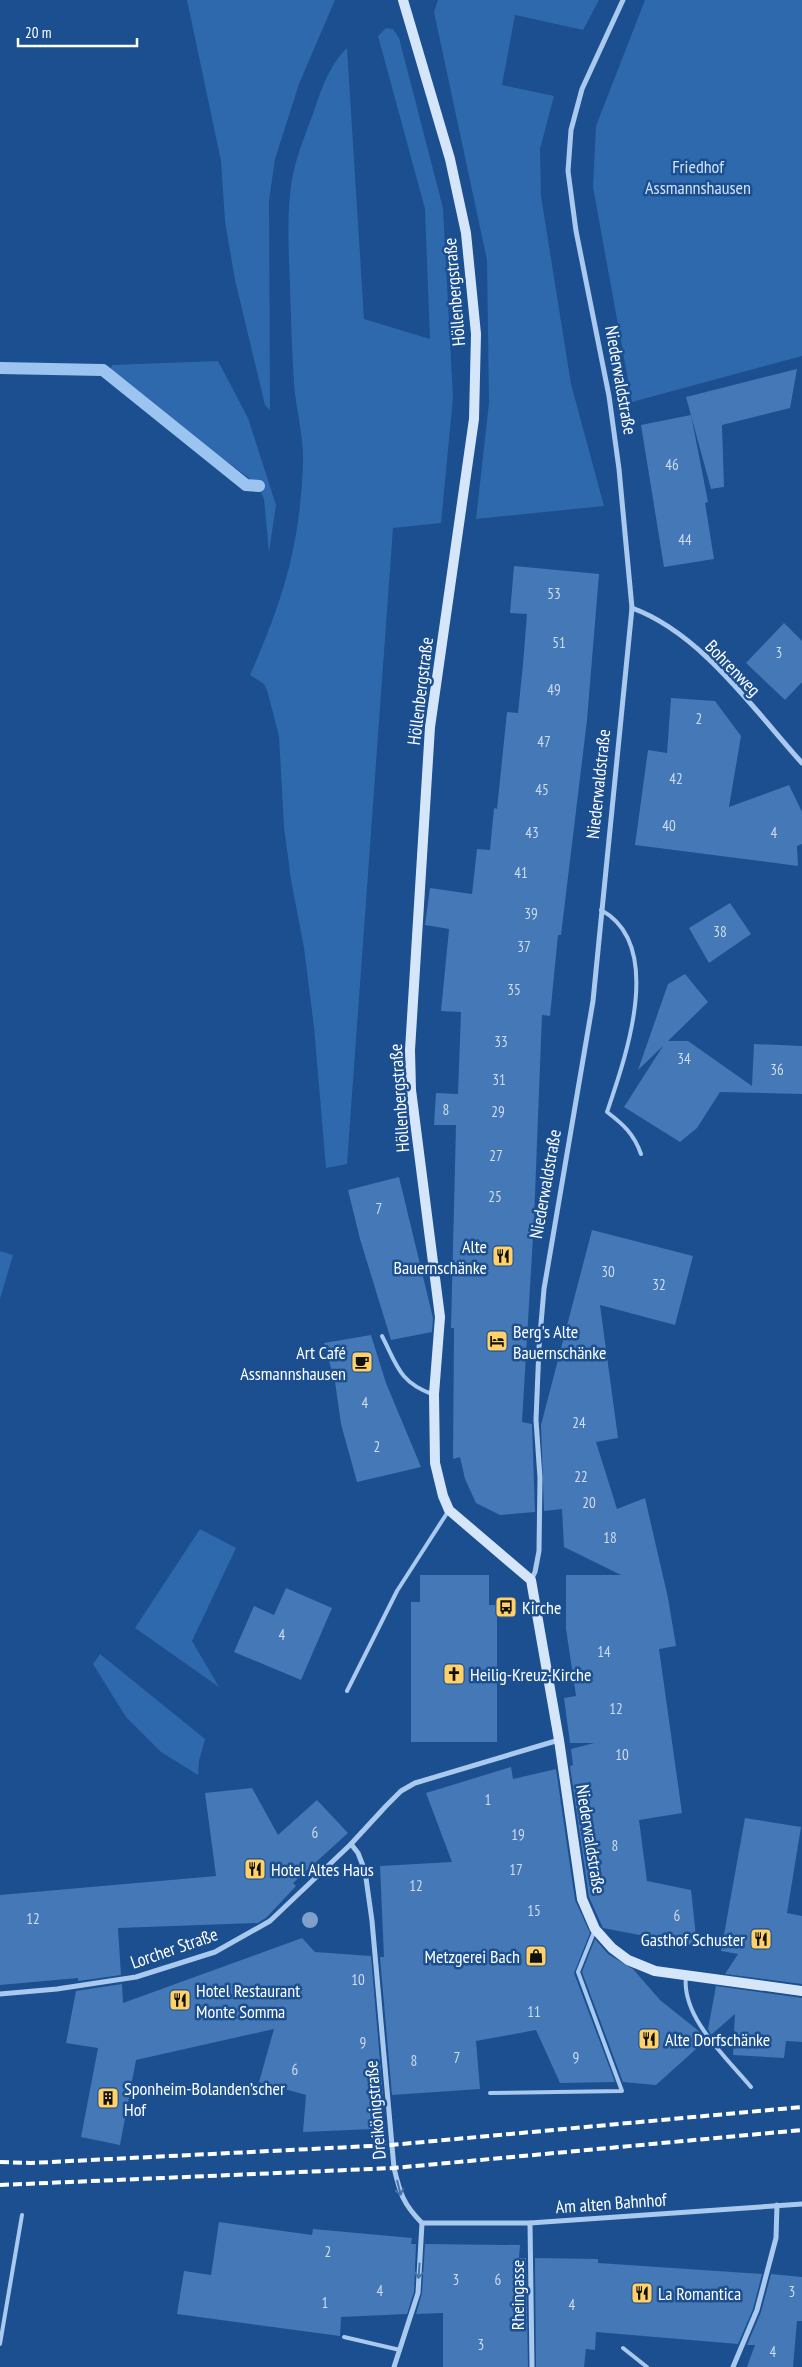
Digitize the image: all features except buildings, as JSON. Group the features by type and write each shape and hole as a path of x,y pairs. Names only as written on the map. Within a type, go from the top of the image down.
{"main road":[{"name":"Höllenbergstraße","path":"403,0 450,158 466,233 476,334 474,419 430,727 410,1050 411,1090 440,1317 434,1394 435,1463 443,1496 449,1510"},
{"path":"449,1510 531,1580 559,1740"},
{"name":"Niederwaldstraße","path":"559,1740 582,1899 595,1930 612,1948 628,1960 654,1971 802,1991"}],"street":[{"name":"Niederwaldstraße","path":"531,1580 536,1572 539,1551 540,1478 536,1411 538,1347 544,1289 593,1001 632,608 619,469 609,396 576,230 568,171 571,130 582,89 623,0"},
{"name":"Bohrenweg","path":"632,608 653,616 673,629 721,672 802,763"},
{"name":"Lorcher Straße","path":"0,1994 57,1989 136,1977 215,1952 270,1921 402,1791 415,1783 559,1740"},
{"name":"Dreikönigstraße","path":"350,1844 358,1853 365,1871 382,2018 394,2168 400,2195 408,2208 422,2223"},
{"name":"Am alten Bahnhof","path":"422,2223 530,2223 802,2204"},
{"path":"733,2367 757,2310 772,2256 776,2238 777,2205"},
{"path":"394,2367 418,2293 422,2223"},
{"name":"Rheingasse","path":"530,2223 532,2367"}],"lane":[{"path":"601,910 612,916 622,926 631,948 638,994 633,1025 607,1112 626,1126 636,1139 641,1154"},
{"path":"382,1336 403,1378 417,1388 434,1394"},
{"path":"347,1691 397,1591 449,1510"},
{"path":"490,2093 622,2091 578,1972 595,1930"},
{"path":"686,1975 685,1986 696,2021 751,2087"},
{"path":"0,2344 22,2215"},
{"path":"344,2337 400,2350"},
{"path":"623,2348 647,2367"}],"green space":[{"path":"187,0 335,0 299,84 275,159 269,201 270,410 265,405 235,280 225,221 221,161"},
{"path":"438,0 599,0 583,30 515,15 502,85 554,96 540,149 541,196 571,384 604,506 476,519 489,403 487,260 434,12"},
{"name":"Friedhof Assmannshausen","path":"645,0 802,0 802,356 632,402 593,187 596,126"},
{"path":"386,28 393,29 399,38 443,208 453,398 441,523 393,528 347,1164 326,1168 314,1027 304,948 291,880 284,827 279,736 267,690 264,684 250,675 272,622 288,572 294,547 301,493 303,453 294,384 289,252 291,184 299,152 323,86 331,69 347,48 364,319 430,339 425,209 378,36"},
{"path":"218,361 248,418 276,505 269,552 264,499 257,484 122,384 110,371 112,365"},
{"path":"0,1251 13,1255 0,1299"},
{"path":"200,1529 236,1548 192,1641 219,1687 135,1628"},
{"path":"100,1654 205,1739 199,1761 198,1775 161,1752 126,1717 93,1664"}],"waterway":[{"path":"0,368 103,370 246,485 259,486"}],"railway":[{"path":"0,2162 31,2163 391,2145 802,2107"},
{"path":"0,2185 394,2168 802,2130"}],"place":[{"name":"Alte Bauernschänke","path":"503,1256"},
{"name":"Berg's Alte Bauernschänke","path":"497,1341"},
{"name":"Art Café Assmannshausen","path":"362,1362"},
{"name":"Kirche","path":"506,1607"},
{"name":"Heilig-Kreuz-Kirche","path":"454,1674"},
{"name":"Hotel Altes Haus","path":"255,1869"},
{"name":"Gasthof Schuster","path":"761,1939"},
{"name":"Metzgerei Bach","path":"536,1956"},
{"name":"Hotel Restaurant Monte Somma","path":"180,2000"},
{"name":"Alte Dorfschänke","path":"649,2039"},
{"name":"Sponheim-Bolanden’scher Hof","path":"108,2098"},
{"name":"La Romantica","path":"642,2293"}]}
